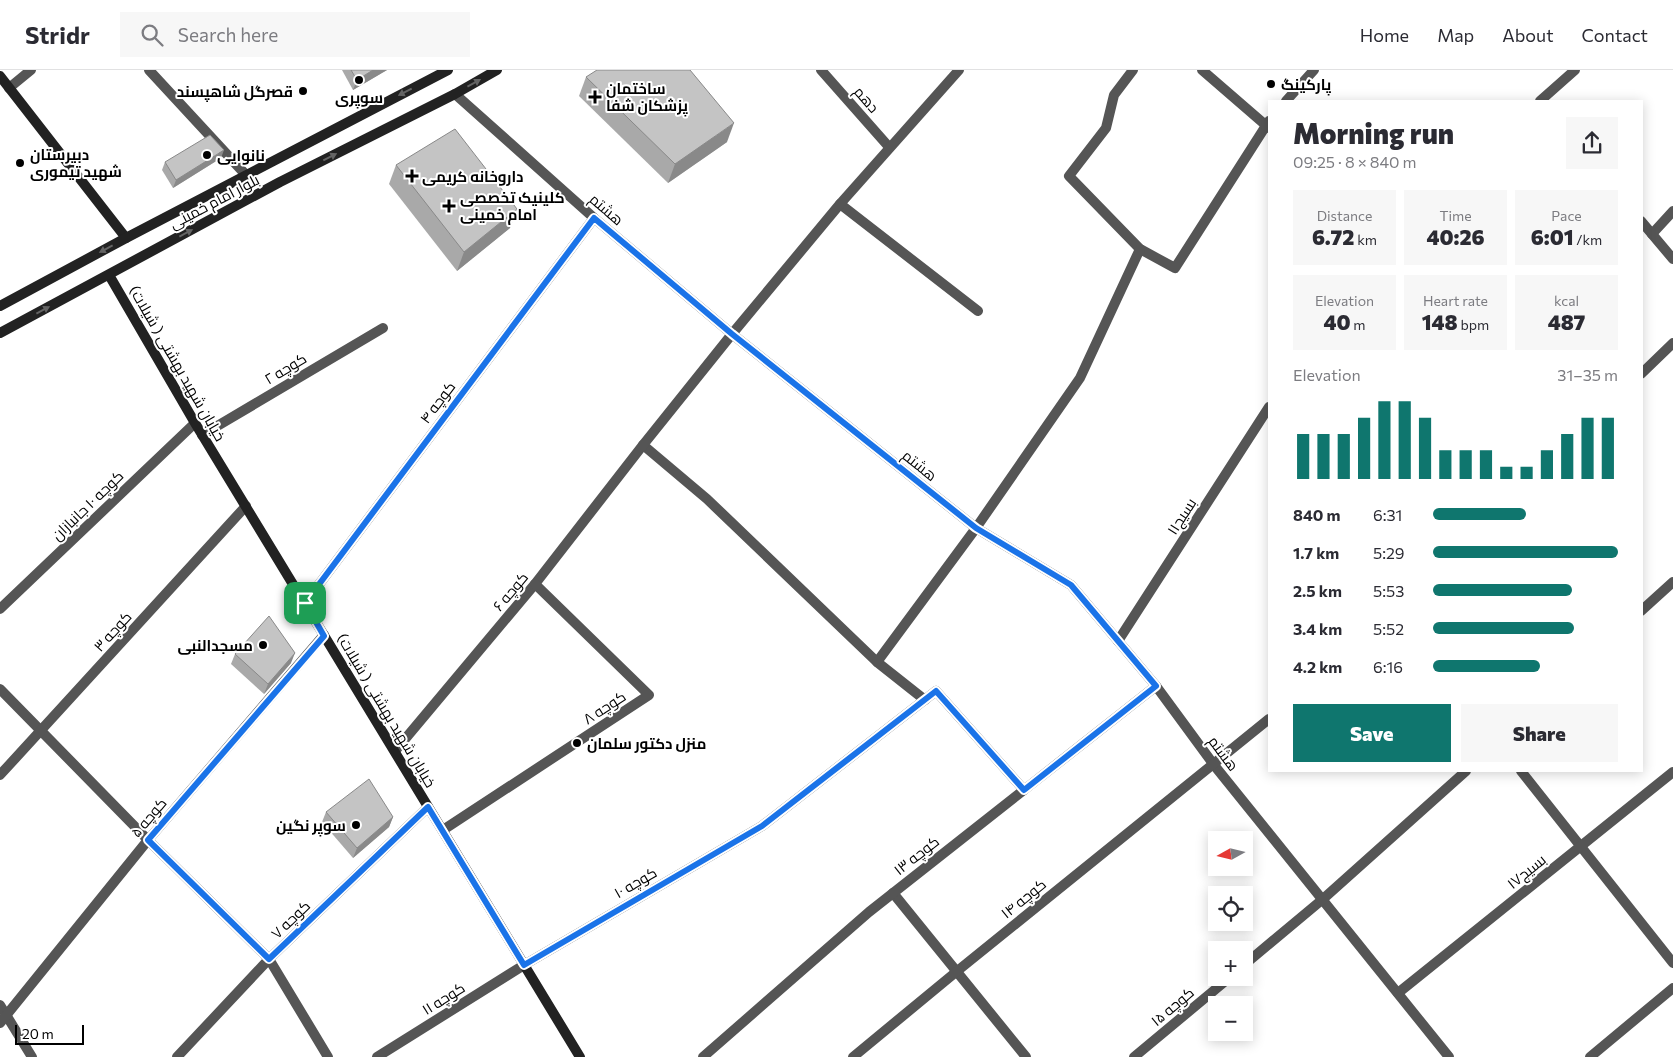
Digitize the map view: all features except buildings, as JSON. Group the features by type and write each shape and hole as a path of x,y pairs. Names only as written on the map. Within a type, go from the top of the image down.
{"street":[{"path":"9,88 31,70"},
{"path":"149,70 246,175"},
{"name":"بلوار امام خمینی","path":"0,306 448,70"},
{"name":"بلوار امام خمینی","path":"0,332 280,182 455,94 497,70"},
{"name":"دهم","path":"821,70 889,147"},
{"name":"کوچه ۶","path":"395,751 535,584 732,334 889,147 959,70"},
{"path":"1133,70 1114,95 1106,128 1069,176 1140,249 1175,268 1268,125 1202,70"},
{"path":"1287,100 1314,70"},
{"path":"1541,100 1575,70"},
{"path":"0,76 126,238"},
{"name":"هشتم","path":"455,94 594,218 732,334 976,528 1071,585 1156,686 1214,765 1449,1057"},
{"path":"840,204 978,311"},
{"path":"1652,234 1673,212"},
{"name":"کوچه ۴","path":"305,603 594,218"},
{"path":"1643,223 1673,260"},
{"path":"877,662 976,528 1080,378 1140,249"},
{"name":"خیابان شهید بهشتی ( شیلات)","path":"109,275 202,435 580,1057"},
{"name":"کوچه ۲","path":"202,435 382,328"},
{"path":"1643,372 1673,342"},
{"name":"بسیج۱۱","path":"1118,642 1268,409"},
{"name":"کوچه ۱۰ جانبازان","path":"0,609 195,423"},
{"path":"643,445 707,499 877,662 925,700 936,691 1024,790"},
{"name":"کوچه ۳","path":"0,775 246,506"},
{"path":"1643,609 1673,582"},
{"name":"کوچه ۸","path":"443,830 649,695 535,584"},
{"name":"کوچه ۵","path":"3,1020 148,840 324,636"},
{"name":"کوچه ۱۳","path":"703,1057 869,912 1156,686"},
{"path":"0,688 148,840 269,959 328,1057"},
{"name":"کوچه ۱۰","path":"524,965 762,826 925,700"},
{"name":"کوچه ۱۴","path":"853,1057 1268,720"},
{"path":"1253,957 1323,899 1465,772"},
{"path":"1521,772 1673,964"},
{"name":"بسیج۱۷","path":"1398,993 1673,772"},
{"name":"کوچه ۷","path":"177,1057 269,959 428,807"},
{"path":"893,893 1026,1057"},
{"name":"کوچه ۱۱","path":"377,1057 524,965"},
{"name":"کوچه ۱۵","path":"1134,1057 1219,986"},
{"path":"1590,1057 1673,988"},
{"path":"0,1005 3,1020 32,1057"}],"place":[{"name":"سوپری","path":"359,80"},
{"name":"پارکینگ","path":"1271,84"},
{"name":"قصرگل شاهپسند","path":"303,91"},
{"name":"ساختمان پزشکان شفا","path":"595,97"},
{"name":"نانوایی","path":"207,155"},
{"name":"دبیرستان شهید تیموری","path":"20,163"},
{"name":"داروخانه کریمی","path":"412,176"},
{"name":"کلینیک تخصصی امام خمینی","path":"449,206"},
{"name":"مسجدالنبی","path":"263,645"},
{"name":"منزل دکتور سلمان","path":"577,743"},
{"name":"سوپر نگین","path":"356,825"}],"route":[{"path":"594,218 732,334 976,528 1071,585 1156,686 1024,790 936,691 762,826 524,965 428,807 269,959 148,840 324,636 305,603 594,218"}]}
